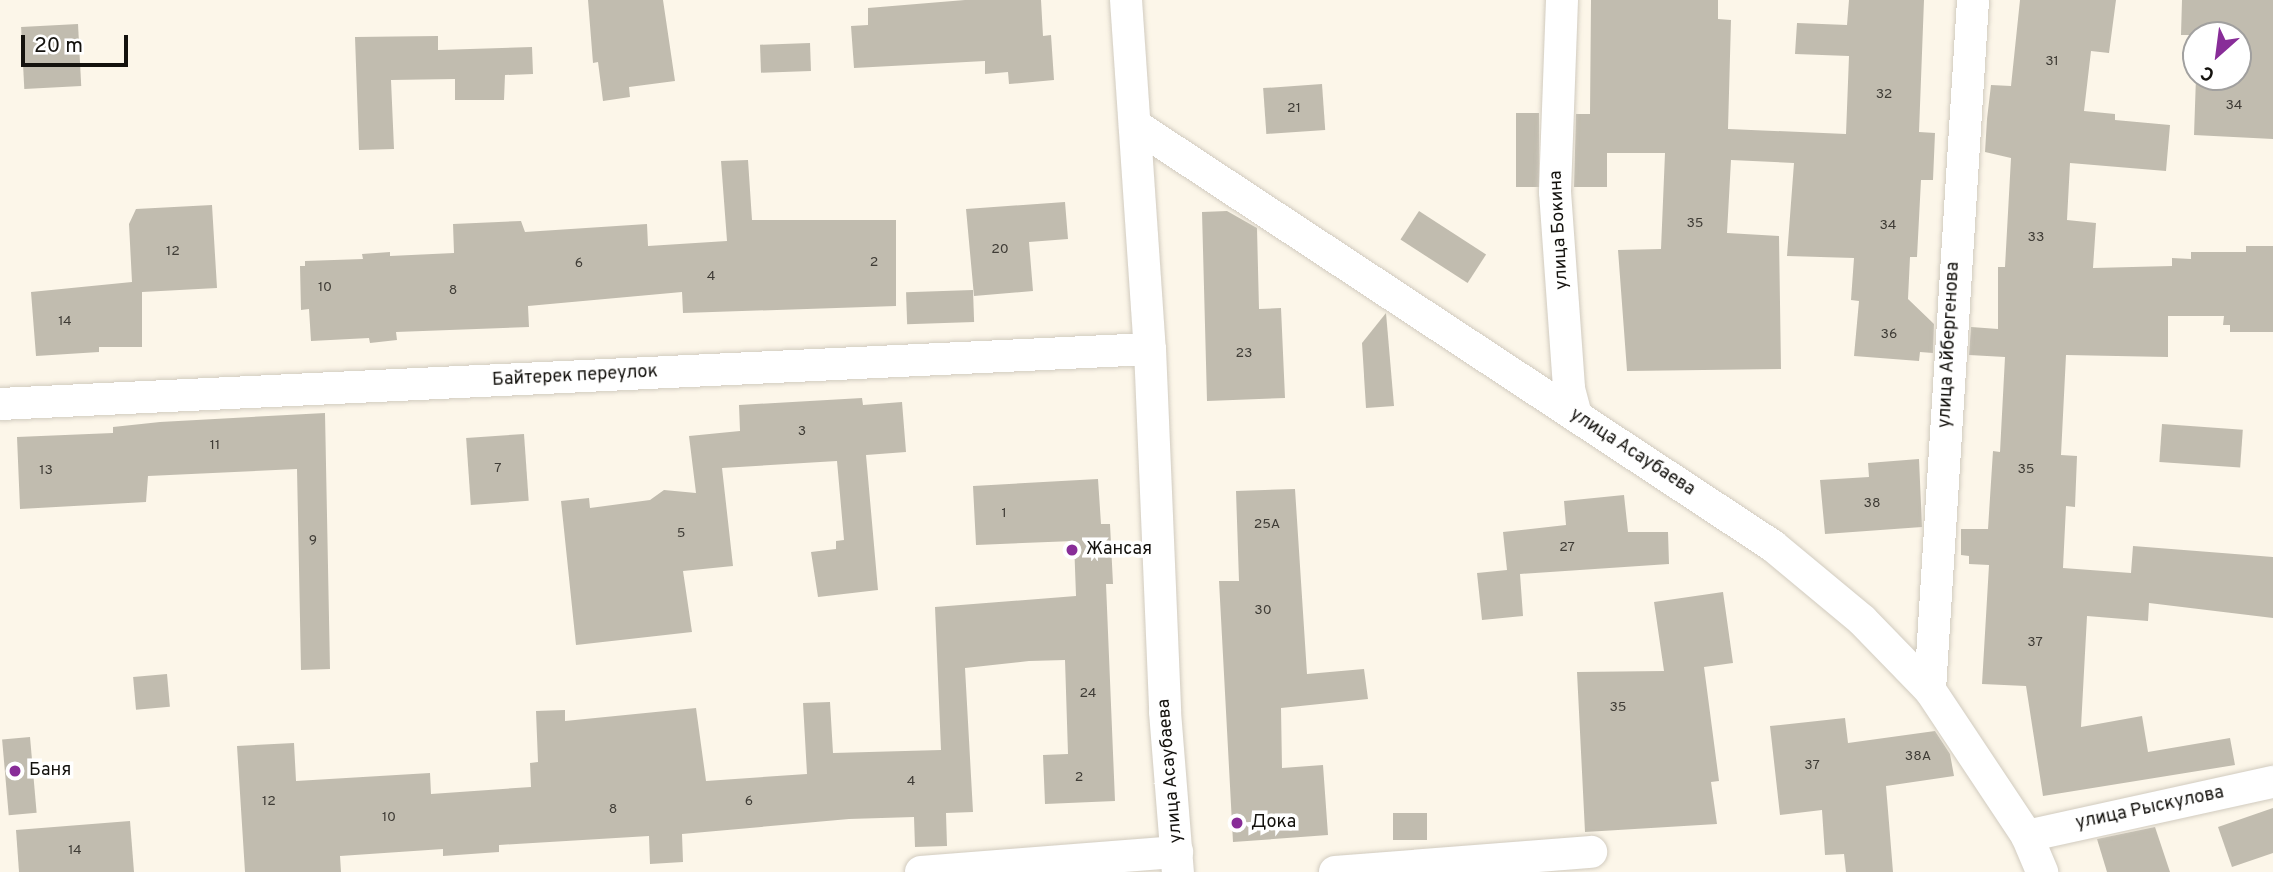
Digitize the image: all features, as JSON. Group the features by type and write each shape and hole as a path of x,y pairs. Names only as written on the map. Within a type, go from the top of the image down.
{"street":[{"name":"улица Асаубаева","path":"1126,0 1150,349 1165,712 1178,862"},
{"name":"улица Бокина","path":"1562,0 1555,192 1569,389 1576,416"},
{"name":"улица Айбергенова","path":"1930,690 1973,0"},
{"name":"улица Асаубаева","path":"1135,125 1773,546 1861,620 1930,690 2027,836 2042,872"},
{"name":"Байтерек переулок","path":"0,404 1150,349"},
{"name":"улица Рыскулова","path":"2027,836 2273,782"},
{"path":"1335,872 1591,852"},
{"path":"922,872 1178,862"}],"building":[{"path":"588,0 663,0 675,81 629,87 630,97 603,101 598,62 593,63"},
{"path":"965,0 1041,0 1043,36 1051,35 1054,80 1009,84 1008,72 985,74 985,61 854,68 851,26 868,25 868,8"},
{"path":"1591,0 1718,0 1718,19 1731,20 1728,129 1846,134 1849,56 1795,54 1797,23 1847,25 1849,0 1924,0 1919,132 1935,133 1933,180 1921,180 1917,257 1910,257 1908,299 1934,324 1933,353 1920,352 1919,361 1854,356 1859,301 1851,300 1854,258 1787,256 1794,163 1731,160 1727,233 1779,236 1781,369 1627,371 1618,250 1661,249 1665,153 1607,153 1607,187 1574,187 1576,114 1590,114"},
{"path":"2020,0 2116,0 2109,53 2091,51 2084,111 2115,114 2115,120 2170,125 2166,171 2070,163 2067,220 2096,223 2093,268 2172,266 2172,258 2191,259 2191,252 2246,252 2246,246 2273,246 2273,332 2230,332 2230,325 2223,325 2224,316 2168,316 2168,357 2066,355 2061,455 2077,456 2075,507 2066,506 2063,568 2131,573 2133,546 2273,557 2273,618 2149,603 2148,621 2087,616 2081,727 2142,716 2148,752 2230,738 2235,765 2043,796 2026,686 1982,684 1989,565 1969,564 1969,556 1961,555 1961,529 1988,529 1993,451 2000,452 2005,357 1969,355 1971,327 1998,329 1998,267 2005,267 2011,158 1985,152 1987,119 1991,85 2011,86"},
{"path":"2182,0 2273,0 2273,139 2194,135 2196,91 2252,91 2252,21 2182,21 2181,35"},
{"path":"78,24 81,86 24,89 21,27"},
{"path":"438,36 438,50 532,47 533,74 505,75 504,100 455,100 455,79 391,80 394,149 359,150 355,37"},
{"path":"810,43 811,71 761,73 760,45"},
{"path":"1322,84 1325,130 1266,134 1263,88"},
{"path":"1516,113 1539,113 1539,187 1516,187"},
{"path":"748,160 752,220 896,220 896,306 683,313 682,292 528,306 529,327 396,332 397,340 370,343 369,338 311,341 309,309 301,310 300,266 305,266 305,261 363,259 362,254 390,252 390,256 454,253 453,224 521,221 525,232 647,224 648,246 727,241 721,161"},
{"path":"1065,202 1068,239 1029,242 1033,291 974,296 966,209"},
{"path":"212,205 217,288 142,292 142,347 99,347 99,352 36,356 31,292 132,282 129,224 136,209"},
{"path":"1227,211 1257,228 1259,309 1281,308 1285,398 1207,401 1202,212"},
{"path":"1419,211 1486,255 1468,283 1400,240"},
{"path":"973,290 974,322 907,324 906,292"},
{"path":"1386,313 1394,406 1366,408 1362,343"},
{"path":"862,398 863,405 902,402 906,452 866,455 878,590 818,597 811,552 836,549 836,541 844,540 837,461 722,468 733,566 683,571 692,632 576,645 561,501 589,498 590,508 650,500 664,490 696,493 689,436 740,431 739,405"},
{"path":"325,413 330,669 301,670 297,469 148,476 146,502 20,509 17,437 113,433 113,427 160,422"},
{"path":"2162,424 2243,430 2240,468 2159,462"},
{"path":"524,434 529,501 471,505 466,438"},
{"path":"1919,459 1922,527 1825,534 1820,480 1869,477 1868,463"},
{"path":"1098,479 1101,524 1110,524 1113,584 1106,584 1115,801 1045,804 1043,755 1068,754 1065,660 1029,661 965,668 973,812 946,813 947,846 915,847 914,817 849,819 682,834 683,862 650,864 649,836 499,845 499,852 443,856 443,849 340,856 341,872 245,872 237,746 294,743 296,781 430,773 431,794 531,787 530,763 538,762 536,711 565,710 565,721 696,708 706,781 807,774 803,703 830,702 833,753 941,750 935,607 1076,596 1074,541 976,545 973,486"},
{"path":"1295,489 1307,674 1364,669 1368,699 1281,708 1282,768 1323,765 1328,835 1233,842 1219,581 1239,581 1236,491"},
{"path":"1624,495 1628,532 1668,532 1669,564 1520,574 1523,616 1482,620 1477,573 1507,570 1503,532 1566,525 1564,501"},
{"path":"1723,592 1733,663 1704,667 1719,781 1711,782 1717,824 1585,832 1577,672 1664,671 1654,602"},
{"path":"167,674 170,707 136,710 133,677"},
{"path":"1845,718 1848,743 1935,731 1950,754 1954,776 1886,786 1893,872 1846,872 1844,854 1825,855 1822,810 1780,815 1770,726"},
{"path":"30,737 37,813 9,815 2,739"},
{"path":"2273,808 2273,853 2232,867 2218,827"},
{"path":"1393,813 1427,813 1427,840 1393,840"},
{"path":"130,821 134,872 19,872 16,830"},
{"path":"2155,827 2170,872 2107,872 2097,839"}],"place":[{"name":"Жансая","path":"1072,550"},
{"name":"Баня","path":"15,771"},
{"name":"Дока","path":"1237,823"}]}
